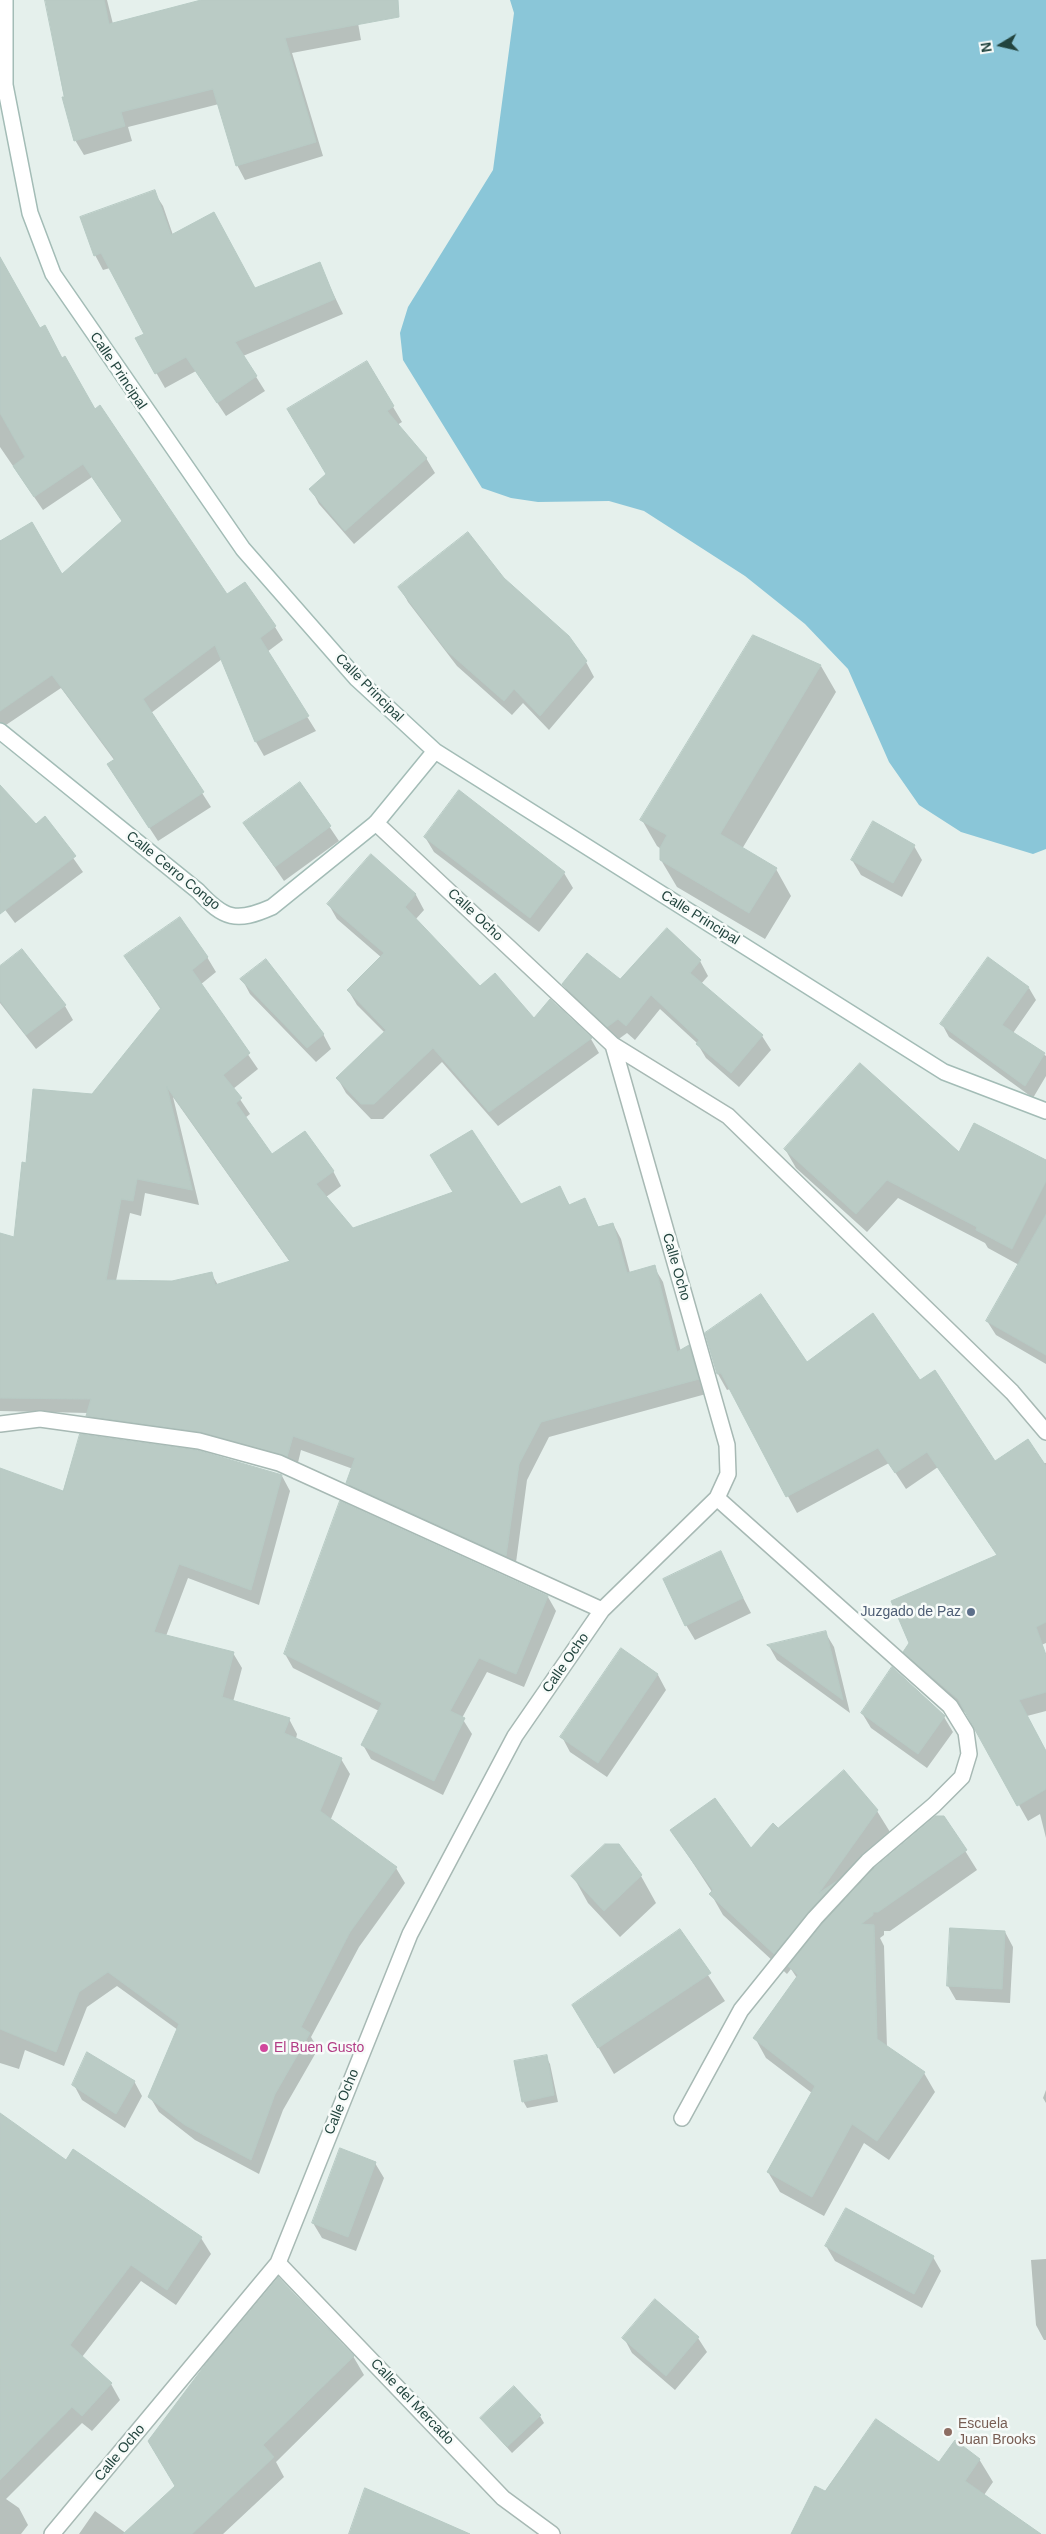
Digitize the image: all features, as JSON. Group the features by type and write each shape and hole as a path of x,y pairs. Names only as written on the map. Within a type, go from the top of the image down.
{"street":[{"name":"Calle Principal","path":"5,0 5,85 30,213 52,274 243,549 357,679 435,751 944,1072 1046,1111"},
{"name":"Calle Cerro Congo","path":"0,730 198,891 214,909 235,917 253,916 272,907 376,823 435,751"},
{"name":"Calle Ocho","path":"52,2534 278,2263 410,1934 515,1736 602,1610 716,1498 728,1474 727,1446 613,1045 376,823"},
{"path":"613,1045 728,1116 1012,1392 1046,1432"},
{"path":"0,1424 40,1419 78,1424 200,1441 279,1462 602,1610"},
{"path":"682,2118 741,2010 815,1918 868,1861 934,1805 962,1776 969,1754 966,1732 950,1706 716,1498"},
{"name":"Calle del Mercado","path":"278,2263 503,2498 552,2534"}],"water":[{"path":"510,0 1046,0 1046,849 1033,854 961,832 919,805 889,762 848,669 805,624 745,576 644,511 609,501 538,502 511,498 482,488 403,360 400,333 408,307 493,170 514,13"}],"building":[{"path":"45,0 104,0 109,24 201,0 398,0 399,17 285,38 316,142 236,166 213,89 121,112 125,126 74,141 62,97 64,97"},
{"path":"155,190 171,235 214,212 255,288 320,262 335,299 235,342 257,376 217,403 186,357 155,374 135,338 144,334 101,253 94,256 80,217"},
{"path":"0,257 40,328 45,325 62,358 65,356 95,409 100,405 227,594 245,582 276,626 260,638 309,716 255,742 215,645 143,699 204,792 149,828 107,764 115,759 52,675 0,711 0,541 32,522 62,574 122,521 83,464 34,497 13,466 25,457 0,413"},
{"path":"367,361 394,406 387,411 427,458 345,531 309,489 326,474 287,409"},
{"path":"468,532 504,578 569,636 587,661 540,716 514,689 504,701 447,651 398,587"},
{"path":"753,635 821,665 720,834 777,868 749,913 660,860 660,848 667,835 640,820"},
{"path":"300,782 331,826 275,867 243,823"},
{"path":"0,785 36,824 45,816 76,856 0,914"},
{"path":"459,790 565,872 530,918 424,837"},
{"path":"873,821 915,845 893,883 851,860"},
{"path":"371,854 416,894 405,907 480,986 495,973 534,1018 550,999 592,1038 489,1112 433,1048 374,1104 361,1104 336,1078 386,1030 347,990 384,953 327,904"},
{"path":"180,917 208,957 192,970 250,1053 223,1075 242,1098 236,1103 272,1154 305,1131 334,1171 316,1184 353,1228 453,1192 430,1155 472,1130 521,1204 560,1186 569,1205 585,1198 598,1227 613,1223 627,1273 655,1265 677,1352 689,1345 699,1379 541,1422 519,1464 506,1556 346,1483 355,1458 293,1436 287,1457 200,1432 86,1416 91,1399 0,1398 0,1233 14,1237 22,1162 26,1163 33,1089 92,1094 161,1008 124,956","holes":["167,1087 290,1261 215,1285 212,1272 172,1281 106,1280 121,1199 133,1201 137,1179 192,1190"]},
{"path":"667,928 701,960 690,973 763,1035 731,1073 696,1044 699,1040 651,995 626,1026 618,1019 607,1027 562,984 587,953 620,979"},
{"path":"22,949 66,1005 26,1035 0,1001 0,966"},
{"path":"988,957 1029,987 1002,1025 1045,1053 1025,1086 940,1024"},
{"path":"266,959 324,1034 307,1048 240,979"},
{"path":"860,1063 959,1152 974,1123 1046,1160 1046,1181 1012,1249 976,1230 977,1227 887,1180 856,1214 784,1149"},
{"path":"1046,1215 1046,1355 986,1321"},
{"path":"761,1294 807,1362 873,1313 920,1380 935,1370 995,1461 1028,1439 1046,1466 1046,1622 1036,1627 1046,1655 1046,1692 1019,1700 1046,1751 1046,1789 1017,1806 958,1699 903,1652 909,1643 891,1601 997,1555 927,1452 895,1473 878,1448 786,1497 721,1373 717,1374 705,1333"},
{"path":"80,1434 197,1450 282,1475 251,1590 179,1564 154,1632 234,1652 222,1697 290,1718 284,1733 342,1758 320,1811 397,1867 350,1932 301,2027 310,2033 275,2094 251,2160 185,2125 148,2097 179,2024 108,1972 79,1992 56,2052 0,2029 0,1468 63,1491"},
{"path":"340,1501 548,1596 516,1674 479,1658 450,1711 465,1718 434,1781 361,1745 382,1703 284,1654"},
{"path":"721,1551 743,1598 685,1626 663,1579"},
{"path":"826,1631 843,1700 767,1645"},
{"path":"621,1648 658,1674 598,1763 560,1737"},
{"path":"892,1667 945,1716 918,1754 861,1713"},
{"path":"844,1770 878,1810 819,1893 837,1881 774,1954 709,1894 713,1890 670,1830 715,1798 751,1848 773,1823 778,1828"},
{"path":"935,1816 944,1816 967,1850 878,1912 873,1912 873,1915 861,1924 874,1925 877,2039 925,2072 877,2141 852,2124 812,2197 767,2172 815,2086 753,2038 798,1975 788,1966 822,1924 874,1868"},
{"path":"605,1844 619,1844 642,1875 604,1911 571,1876"},
{"path":"950,1928 1005,1931 1002,1989 947,1986"},
{"path":"680,1929 711,1973 598,2048 572,2005"},
{"path":"87,2052 135,2081 116,2114 72,2085"},
{"path":"547,2055 554,2095 522,2102 514,2061"},
{"path":"0,2113 66,2160 73,2149 202,2237 167,2290 131,2265 70,2345 112,2383 82,2416 72,2407 0,2480"},
{"path":"340,2148 376,2162 348,2237 312,2223"},
{"path":"846,2208 934,2256 914,2294 825,2246"},
{"path":"278,2277 354,2356 263,2445 274,2457 192,2534 123,2534 175,2486 148,2441 208,2361"},
{"path":"655,2299 699,2337 666,2376 622,2338"},
{"path":"514,2386 541,2415 507,2447 480,2418"},
{"path":"876,2419 939,2462 955,2440 980,2459 965,2481 1041,2534 791,2534 815,2486 825,2491"},
{"path":"365,2488 470,2534 349,2534"}],"place":[{"name":"Juzgado de Paz","path":"971,1612"},
{"name":"El Buen Gusto","path":"264,2048"},
{"name":"Escuela Juan Brooks","path":"948,2432"}]}
